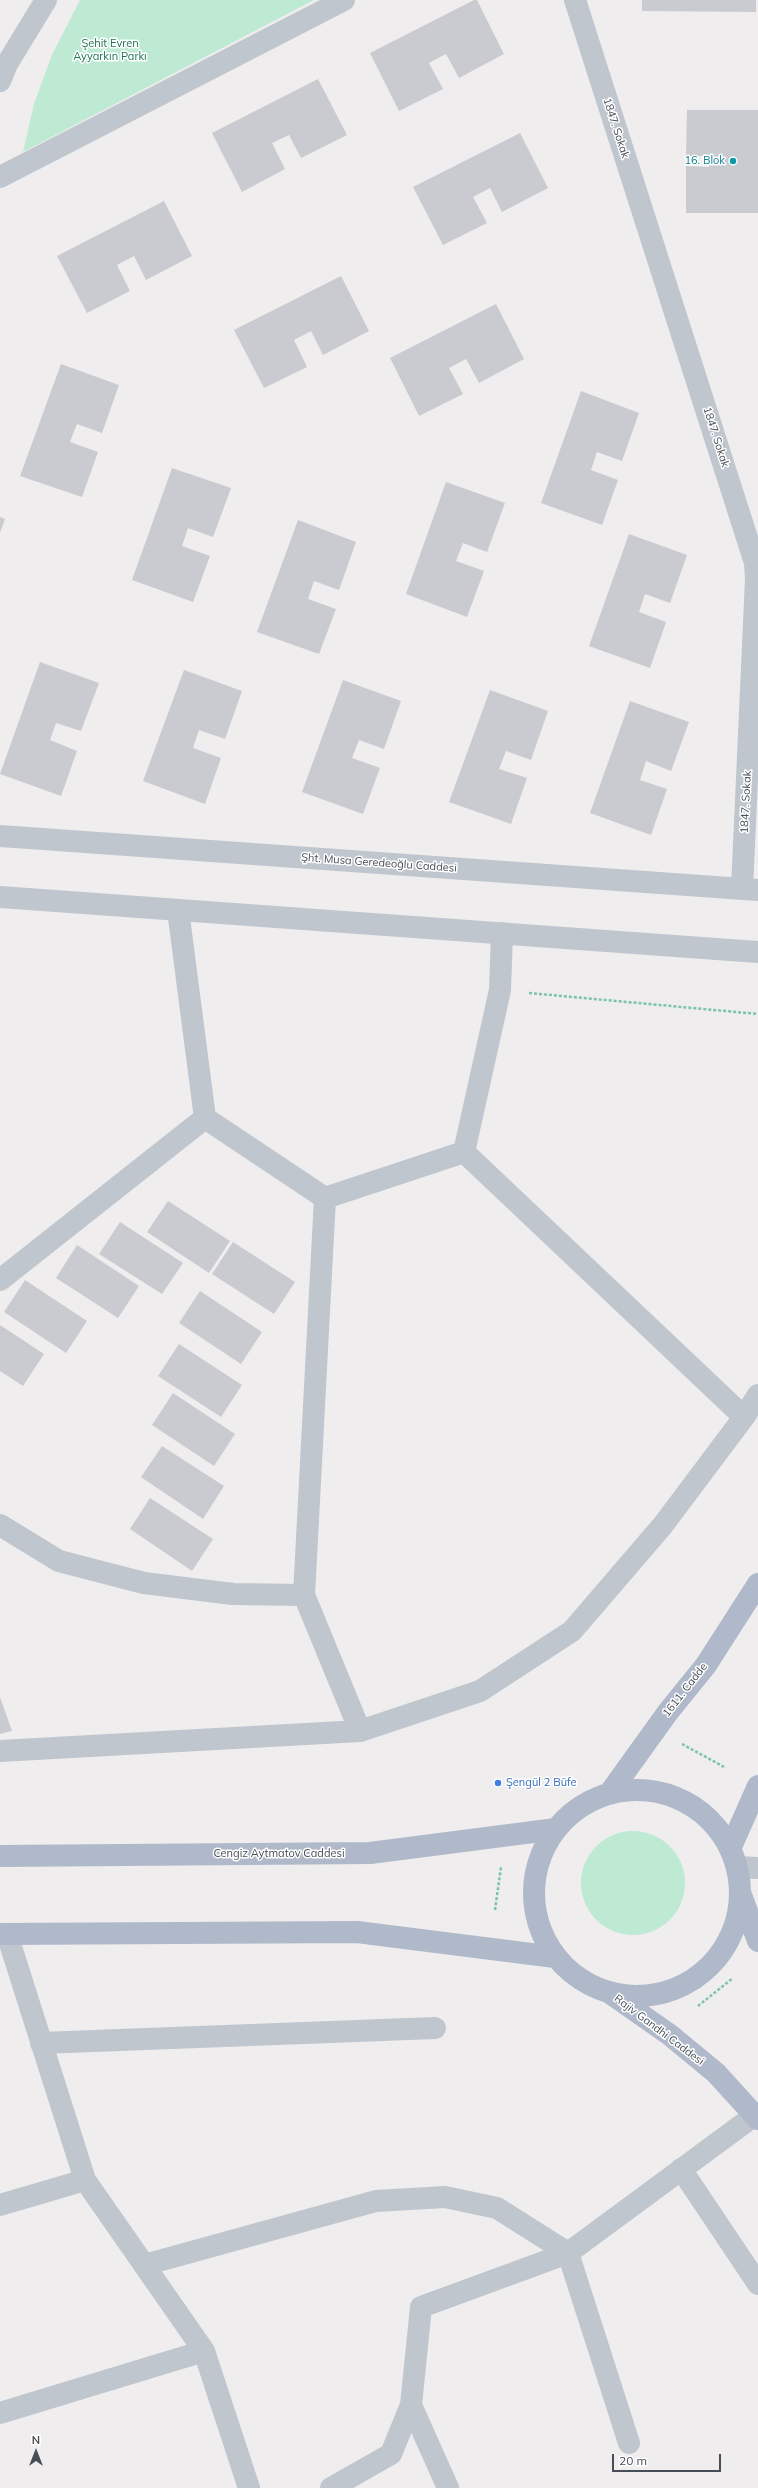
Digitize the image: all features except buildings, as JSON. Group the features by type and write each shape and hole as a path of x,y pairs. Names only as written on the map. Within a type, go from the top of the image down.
{"main road":[{"name":"1611. Cadde","path":"609,1794 668,1712 706,1664 758,1584"},
{"path":"742,1861 720,1832 698,1810 664,1793 642,1790 609,1794 580,1807 556,1829 539,1857 531,1899 538,1926 555,1957 579,1979 609,1993 646,1996 679,1987 706,1969 721,1955 737,1917 742,1861 758,1786"},
{"name":"Cengiz Aytmatov Caddesi","path":"0,1856 370,1853 556,1829"},
{"path":"740,1892 758,1941"},
{"path":"3,1934 357,1932 555,1957"},
{"name":"Rajiv Gandhi Caddesi","path":"609,1993 670,2035 716,2073 756,2117"}],"street":[{"path":"0,81 7,64 46,0"},
{"path":"0,177 344,0"},
{"name":"1847. Sokak","path":"575,0 755,563 756,579 750,890"},
{"name":"Şht. Musa Geredeoğlu Caddesi","path":"0,836 750,890"},
{"path":"0,898 758,952"},
{"path":"178,910 206,1118 325,1198"},
{"path":"464,1152 500,990 502,934"},
{"path":"0,1280 206,1118"},
{"path":"325,1198 464,1152"},
{"path":"464,1152 744,1417"},
{"path":"325,1198 304,1595 360,1731"},
{"path":"0,1751 360,1731 480,1691 572,1631 663,1525 744,1417 758,1395"},
{"path":"0,1524 59,1561 144,1583 232,1594 304,1595"},
{"path":"3,1934 41,2043 85,2180 204,2351 249,2488"},
{"path":"41,2043 435,2028"},
{"path":"331,2488 391,2454 412,2405 421,2307 568,2253 681,2169 756,2117"},
{"path":"681,2169 758,2284"},
{"path":"0,2205 85,2180"},
{"path":"144,2265 376,2201 445,2197 497,2208 568,2253 629,2443"},
{"path":"0,2413 204,2351"},
{"path":"412,2405 448,2488"}],"path":[{"path":"500,990 758,1014"},
{"path":"681,1744 726,1768"},
{"path":"495,1910 501,1865"},
{"path":"698,2006 733,1978"}],"green space":[{"name":"Şehit Evren Ayyarkın Parkı","path":"80,0 314,0 23,152 34,104 52,55"},
{"path":"633,1831 653,1835 670,1846 681,1863 685,1883 681,1903 670,1920 653,1931 633,1935 613,1931 596,1920 585,1903 581,1883 585,1863 596,1846 613,1835"}],"place":[{"name":"16. Blok","path":"733,161"},
{"name":"Şengül 2 Büfe","path":"498,1783"}]}
